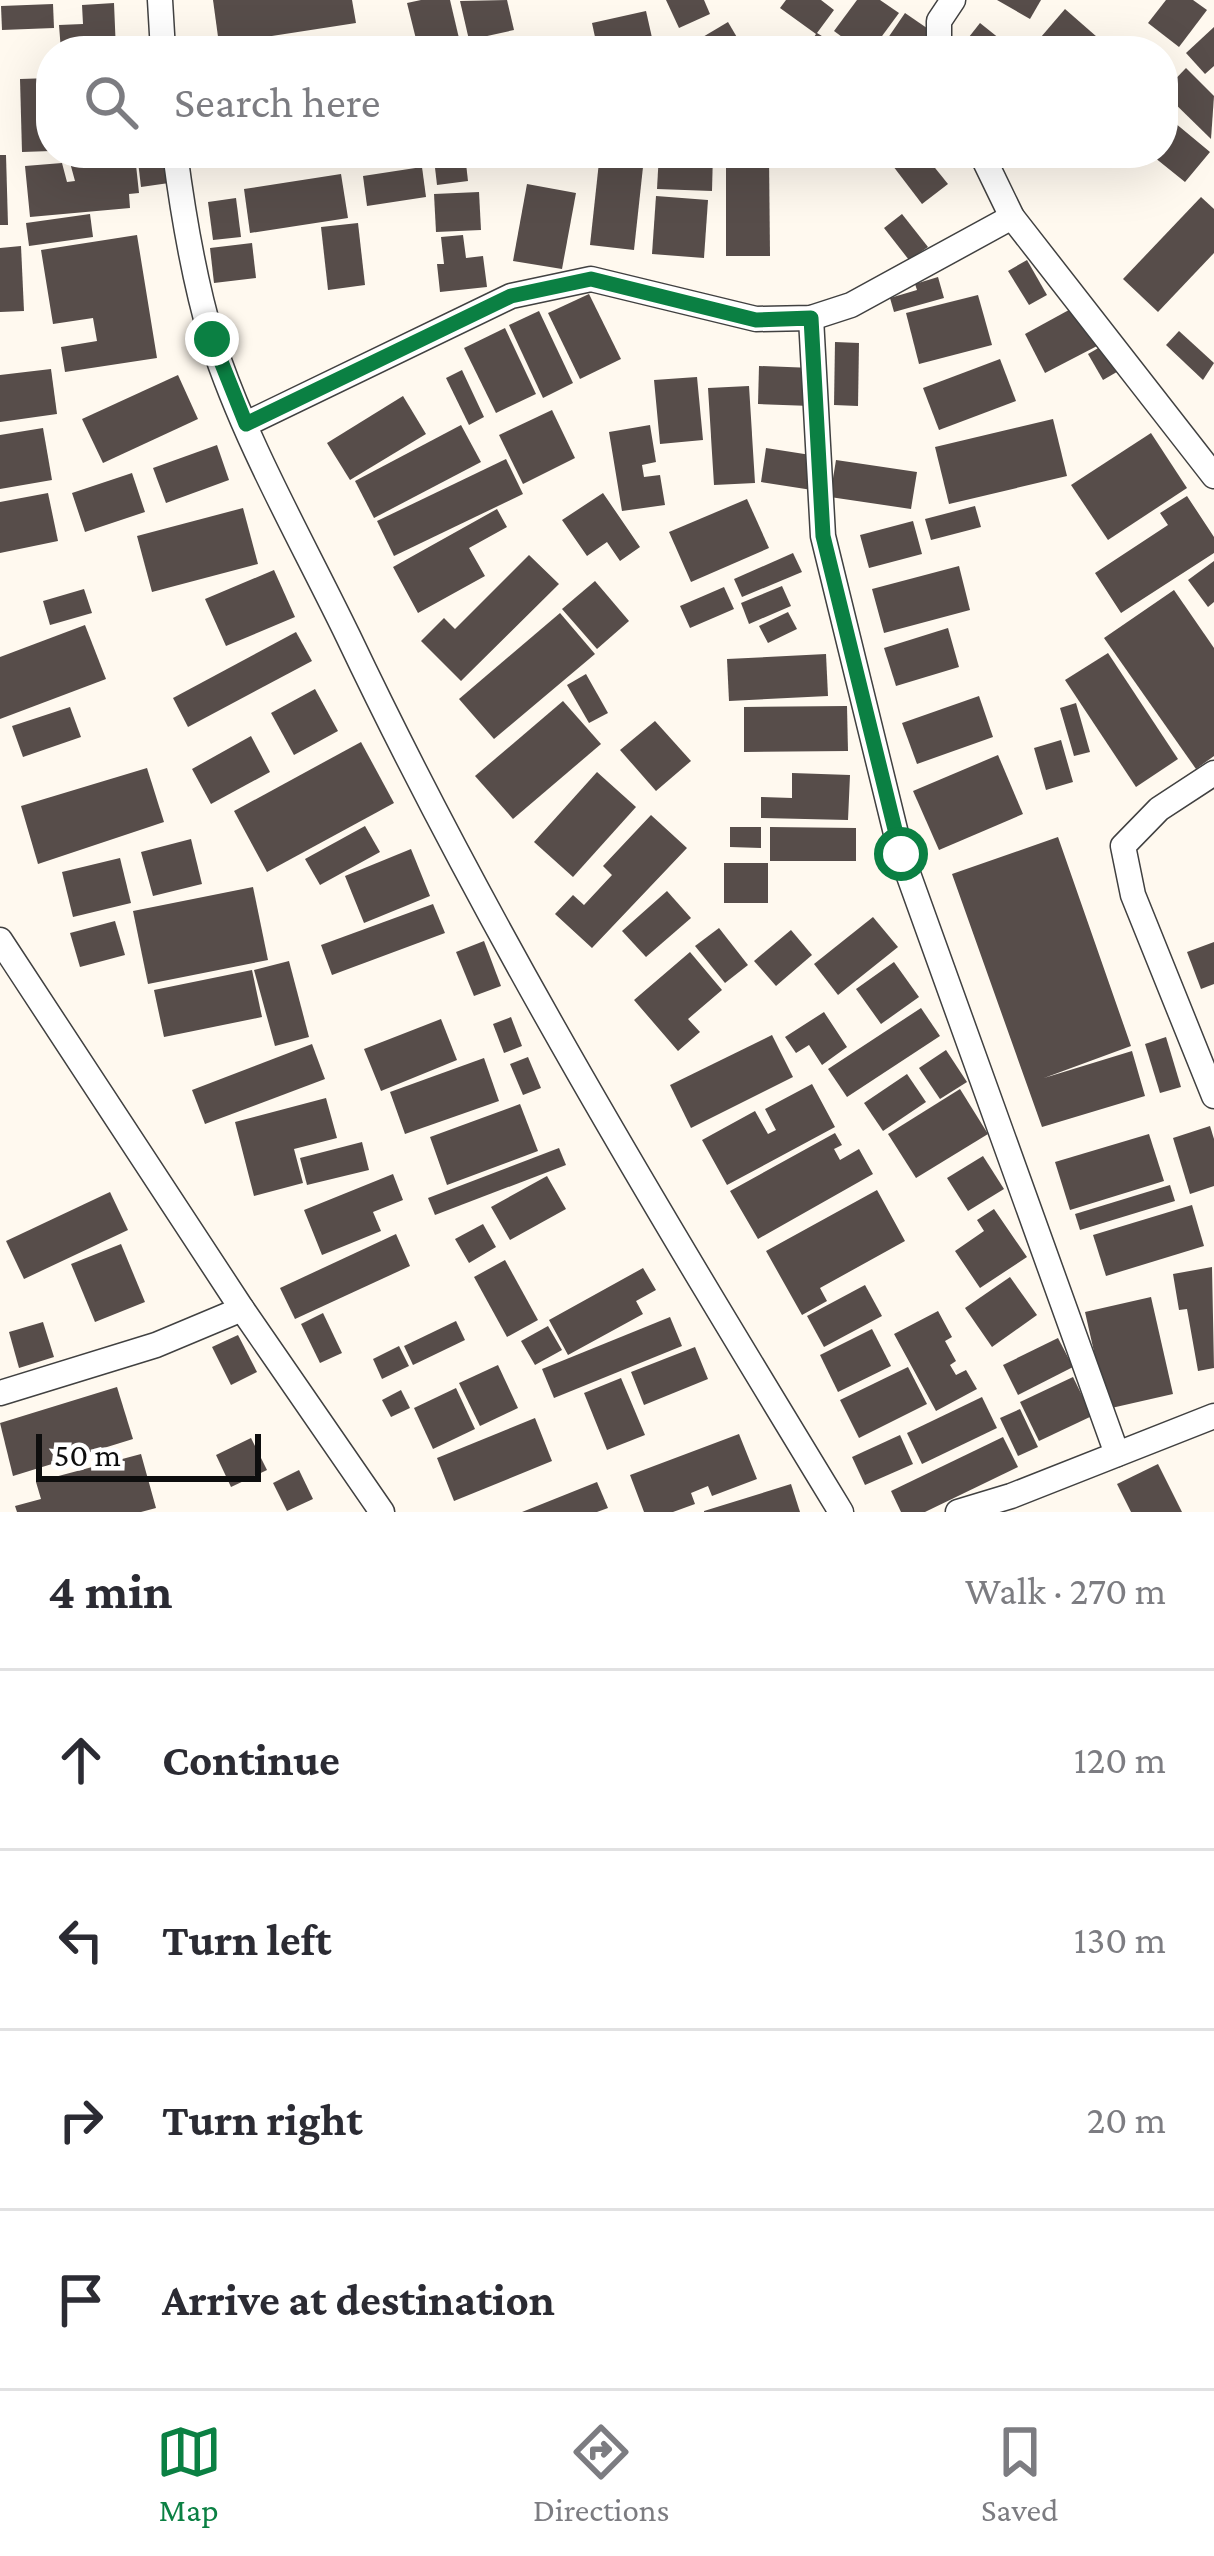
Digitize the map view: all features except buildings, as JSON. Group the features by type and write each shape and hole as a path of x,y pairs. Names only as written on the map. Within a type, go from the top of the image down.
{"street":[{"path":"160,0 162,36"},
{"path":"939,36 939,21 952,0"},
{"path":"178,168 212,339 246,424 389,722 614,1138 841,1512"},
{"path":"988,168 1012,217 1214,476"},
{"path":"246,424 511,296 591,279 756,320 811,318 851,305 1012,217"},
{"path":"811,318 823,536 901,854 1117,1454"},
{"path":"1214,772 1159,809 1123,846 1133,895 1214,1096"},
{"path":"0,940 242,1309 382,1512"},
{"path":"0,1393 156,1345 242,1309"},
{"path":"958,1512 1214,1416"}],"route":[{"path":"212,339 246,424 511,296 591,279 756,320 811,318 823,536 901,854"}]}
